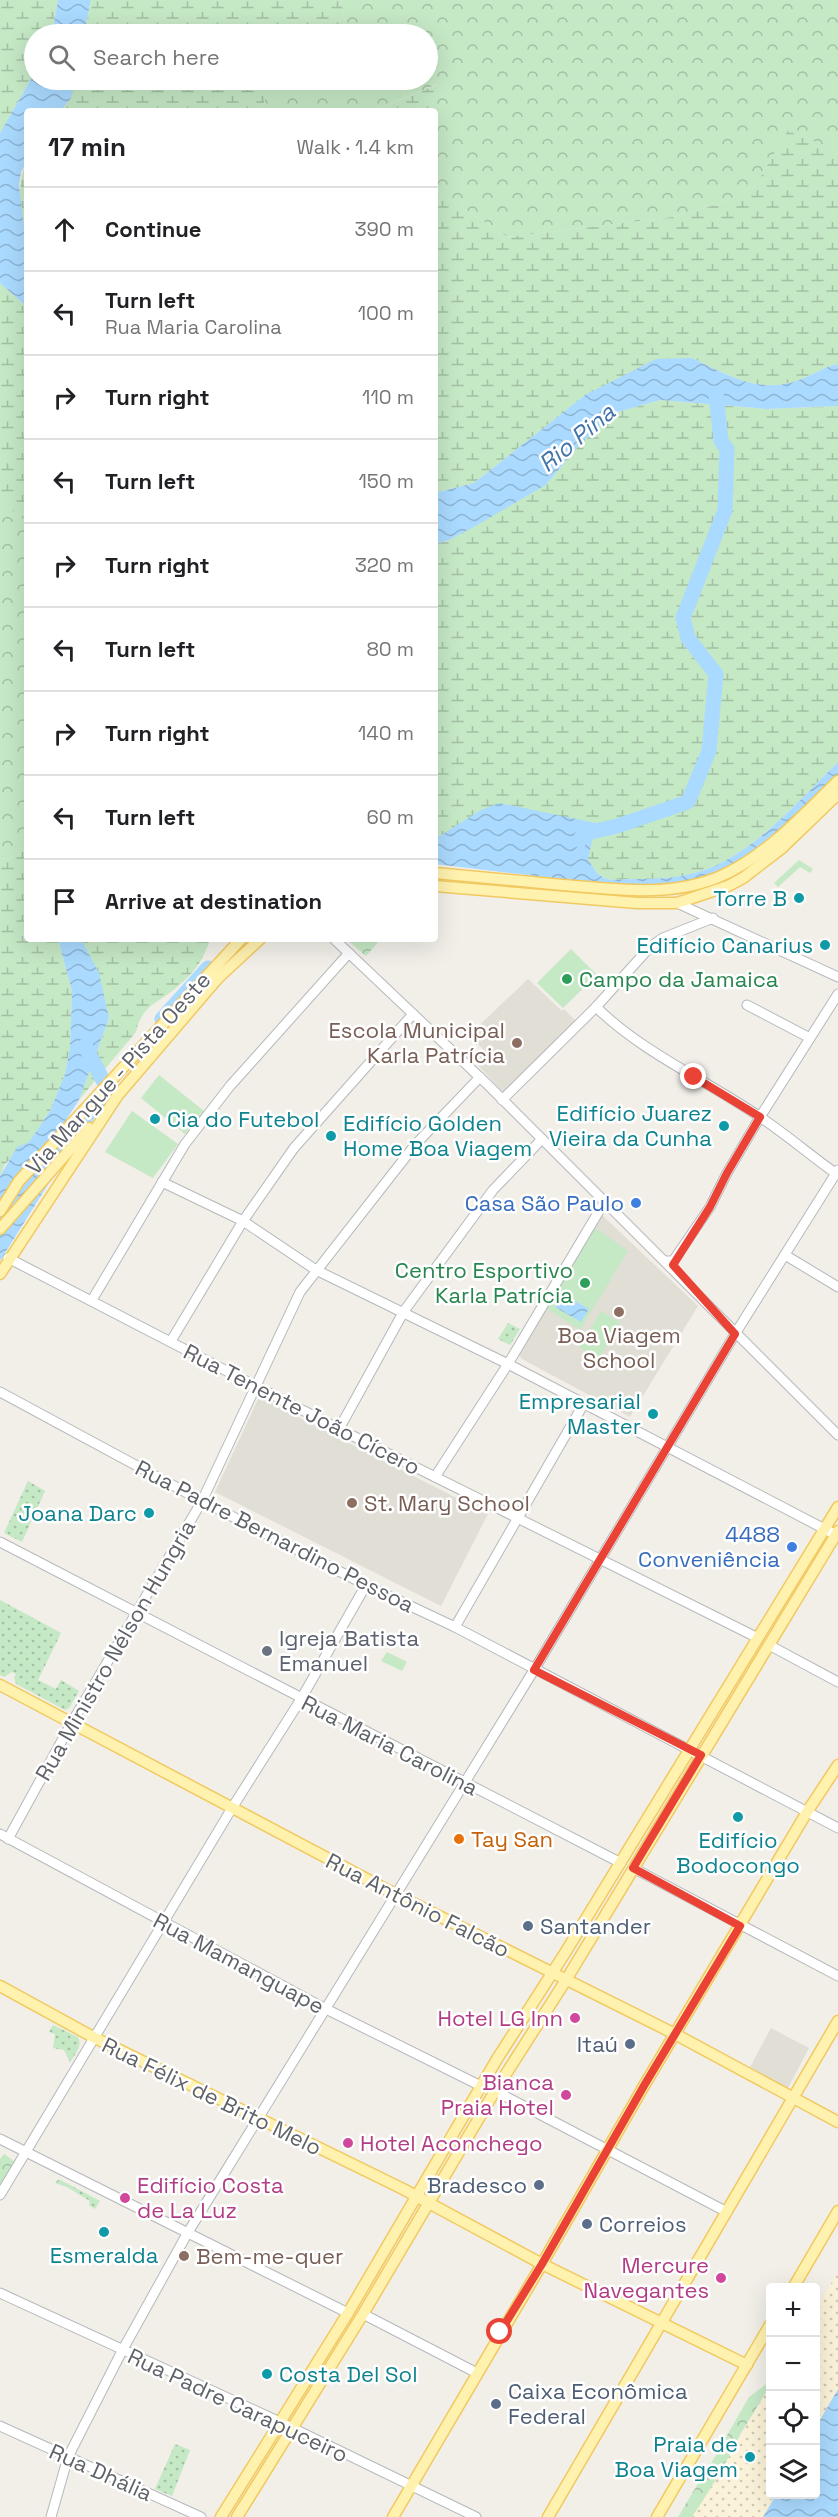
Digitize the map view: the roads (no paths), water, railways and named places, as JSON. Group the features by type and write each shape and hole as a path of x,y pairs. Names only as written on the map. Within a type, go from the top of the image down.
{"main road":[{"path":"438,873 627,890 669,890 692,885 719,877 762,850 838,781"},
{"path":"438,886 638,903 677,903 728,886 743,878 782,848 838,794"},
{"name":"Via Mangue - Pista Oeste","path":"0,1210 19,1181 237,942"},
{"path":"0,1229 218,978 257,942"},
{"path":"0,1274 8,1258 118,1095"},
{"path":"0,1194 19,1181"},
{"path":"221,2517 348,2313 415,2195 481,2086 621,1863 838,1507"},
{"path":"237,2517 837,1534"},
{"name":"Rua Antônio Falcão","path":"0,1685 395,1894 675,2034 838,2122"},
{"path":"393,2517 675,2034 807,1812 838,1765"},
{"name":"Rua Félix de Brito Melo","path":"0,1986 93,2037 415,2195 542,2264 747,2365"},
{"path":"548,2517 838,2020"},
{"path":"796,2283 838,2211"},
{"path":"657,2517 766,2333"}],"street":[{"path":"677,903 838,977"},
{"path":"502,1100 596,1006 642,954 656,942 709,917"},
{"path":"337,942 671,1263 735,1334 838,1435"},
{"path":"92,1300 185,1144 230,1086 349,953"},
{"path":"671,1263 710,1207 760,1117 838,994"},
{"path":"747,1005 810,1038"},
{"path":"51,2517 68,2457 122,2351 187,2234 256,2118 326,2009 463,1782 534,1670 735,1334 837,1173 760,1117 647,1047 608,1018 596,1006"},
{"path":"171,1341 243,1221 294,1148 413,1014"},
{"name":"Rua Ministro Nélson Hungria","path":"4,1837 202,1501 300,1292 415,1145 480,1077"},
{"path":"339,1429 404,1311 486,1198 542,1139"},
{"path":"162,1182 243,1221 316,1270 404,1311 837,1534"},
{"path":"435,1477 508,1364 605,1201"},
{"path":"785,1255 838,1287"},
{"name":"Rua Tenente João Cícero","path":"8,1258 339,1429 758,1638"},
{"name":"Rua Padre Bernardino Pessoa","path":"0,1392 202,1501 366,1585 456,1627 838,1828"},
{"path":"456,1627 583,1405"},
{"name":"Rua Maria Carolina","path":"0,1542 621,1863"},
{"path":"0,2195 93,2037 301,1699 366,1585"},
{"path":"770,1645 838,1682"},
{"name":"Rua Mamanguape","path":"4,1837 326,2009 481,2086"},
{"path":"633,1868 838,1976"},
{"path":"495,2091 727,2212"},
{"path":"0,2139 348,2313"},
{"name":"Rua Padre Carapuceiro","path":"0,2293 280,2422 476,2517"},
{"path":"363,2314 477,2373"},
{"name":"Rua Dhália","path":"0,2426 201,2517"}],"water":[{"path":"58,0 91,0 86,24 54,24"},
{"path":"25,90 73,90 71,98 63,108 24,108 24,167 19,185 24,227 24,304 0,283 0,133"},
{"name":"Rio Pina","path":"692,358 744,381 770,385 799,380 838,364 838,406 766,409 660,400 611,414 576,449 546,485 472,528 438,543 438,492 474,483 585,395 656,359"},
{"path":"838,762 838,775 791,822 766,843 739,862 715,874 690,881 665,885 613,885 438,864 438,837 481,810 499,803 596,823 588,859 598,874 613,880 674,877 710,868 745,848 778,821"},
{"path":"59,942 83,942 99,973 109,1018 79,1100 48,1148 62,1136 52,1178 0,1261 0,1176 17,1147 29,1142 50,1111 65,1074 70,1048 72,991"},
{"path":"562,1294 589,1309 581,1322 555,1307"},
{"path":"838,2389 838,2517 763,2517 774,2499 820,2499 820,2420"}],"waterway":[{"path":"580,840 583,834 617,826 688,802 709,751 716,674 688,638 683,618 725,510 727,449 721,441 716,393"},
{"path":"162,1019 208,968"},
{"path":"85,1046 107,1088"},
{"path":"44,1171 67,1144 104,1092"}],"place":[{"name":"Torre B","path":"799,898"},
{"name":"Edifício Canarius","path":"825,945"},
{"name":"Campo da Jamaica","path":"567,979"},
{"name":"Escola Municipal Karla Patrícia","path":"517,1043"},
{"name":"Cia do Futebol","path":"155,1119"},
{"name":"Edifício Juarez Vieira da Cunha","path":"724,1126"},
{"name":"Edifício Golden Home Boa Viagem","path":"331,1136"},
{"name":"Casa São Paulo","path":"636,1203"},
{"name":"Centro Esportivo Karla Patrícia","path":"585,1283"},
{"name":"Boa Viagem School","path":"619,1312"},
{"name":"Empresarial Master","path":"653,1414"},
{"name":"St. Mary School","path":"352,1503"},
{"name":"Joana Darc","path":"149,1513"},
{"name":"4488 Conveniência","path":"792,1547"},
{"name":"Igreja Batista Emanuel","path":"267,1651"},
{"name":"Edifício Bodocongo","path":"738,1817"},
{"name":"Tay San","path":"459,1839"},
{"name":"Santander","path":"528,1926"},
{"name":"Hotel LG Inn","path":"575,2018"},
{"name":"Itaú","path":"630,2044"},
{"name":"Bianca Praia Hotel","path":"566,2095"},
{"name":"Hotel Aconchego","path":"348,2143"},
{"name":"Bradesco","path":"539,2185"},
{"name":"Edifício Costa de La Luz","path":"125,2198"},
{"name":"Correios","path":"587,2224"},
{"name":"Esmeralda","path":"104,2232"},
{"name":"Bem-me-quer","path":"184,2256"},
{"name":"Mercure Navegantes","path":"721,2278"},
{"name":"Costa Del Sol","path":"267,2374"},
{"name":"Caixa Econômica Federal","path":"496,2404"},
{"name":"Praia de Boa Viagem","path":"750,2457"}]}
